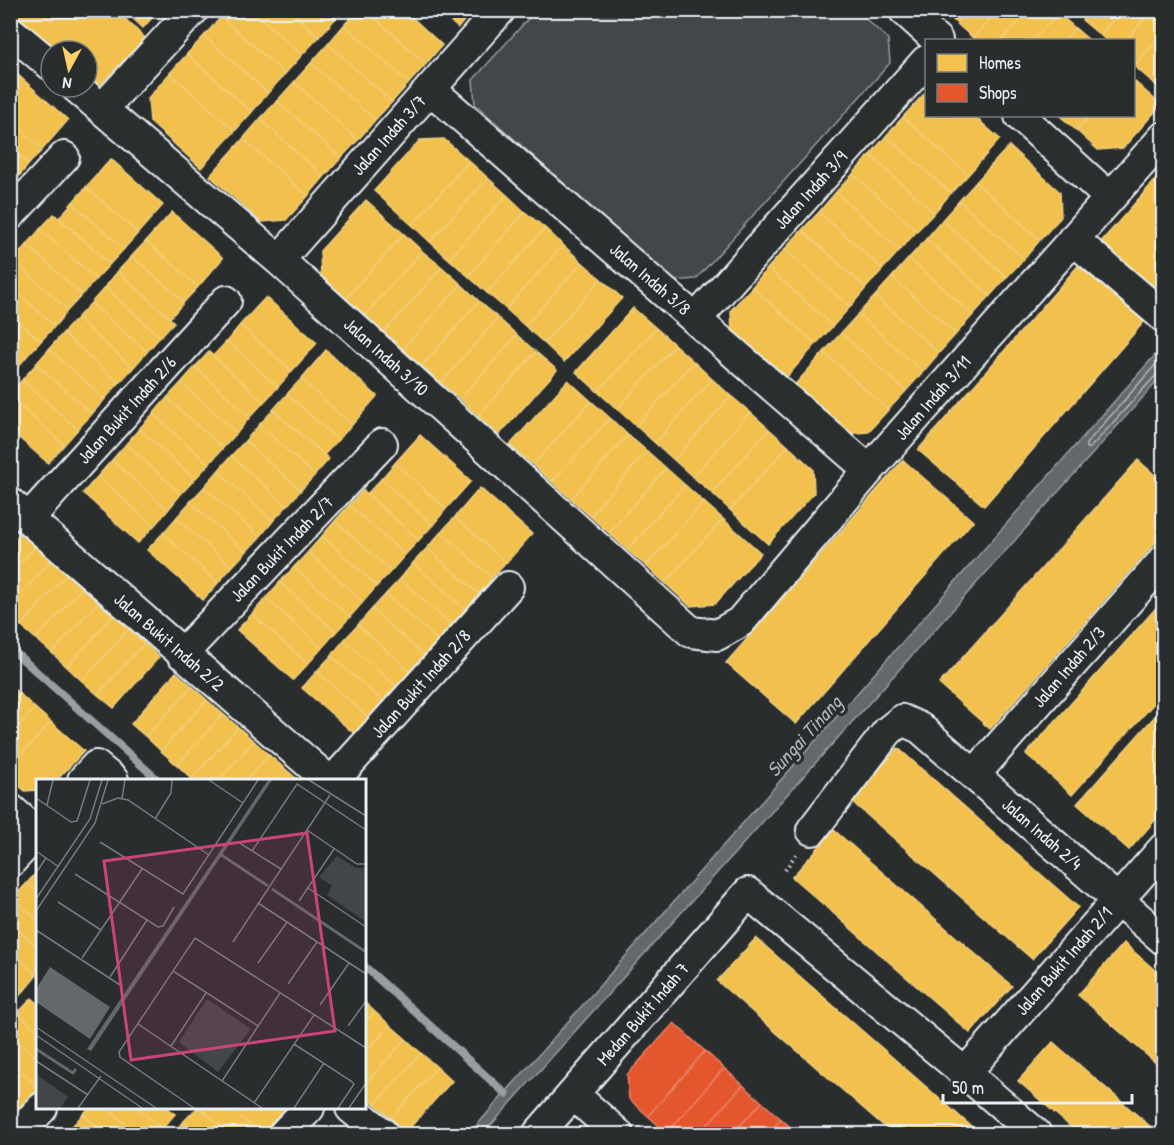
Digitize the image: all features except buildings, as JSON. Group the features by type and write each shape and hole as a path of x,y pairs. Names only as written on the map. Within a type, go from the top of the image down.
{"street":[{"path":"102,109 193,10"},
{"name":"Jalan Indah 3/7","path":"279,260 500,10"},
{"path":"904,10 936,39"},
{"path":"10,31 39,55"},
{"name":"Jalan Indah 3/9","path":"696,319 925,63"},
{"name":"Jalan Indah 3/8","path":"430,89 869,470"},
{"name":"Jalan Indah 3/10","path":"90,99 279,260 691,632"},
{"path":"1021,117 1110,198"},
{"name":"Jalan Indah 3/11","path":"691,632 717,635 740,622 869,470 1164,137"},
{"path":"10,215 64,157"},
{"path":"1073,239 1164,318"},
{"name":"Jalan Bukit Indah 2/6","path":"20,511 226,301"},
{"name":"Jalan Bukit Indah 2/7","path":"182,654 382,444"},
{"name":"Jalan Bukit Indah 2/2","path":"20,511 327,779"},
{"name":"Jalan Indah 2/3","path":"974,775 1164,560"},
{"name":"Jalan Bukit Indah 2/8","path":"335,779 508,587"},
{"name":"Jalan Indah 2/4","path":"812,830 888,731 902,720 920,728 1164,940"},
{"path":"10,809 36,831"},
{"path":"10,862 36,833"},
{"name":"Jalan Bukit Indah 2/1","path":"965,1073 1164,848"},
{"name":"Medan Bukit Indah 7","path":"538,1134 748,893 965,1073"},
{"path":"965,1073 1036,1134"},
{"path":"573,1094 618,1134"},
{"path":"17,1134 40,1109"},
{"path":"284,1134 307,1109"},
{"path":"353,1109 384,1134"}],"shaded area":[{"path":"535,11 857,11 888,39 890,63 696,279 672,281 475,104 473,80"}],"water":[{"path":"1163,346 1163,375 483,1134 469,1134"}],"waterway":[{"path":"10,648 157,779"},
{"path":"366,968 506,1094"}],"water label":[{"name":"Sungai Tinang","path":"804,736"}]}
